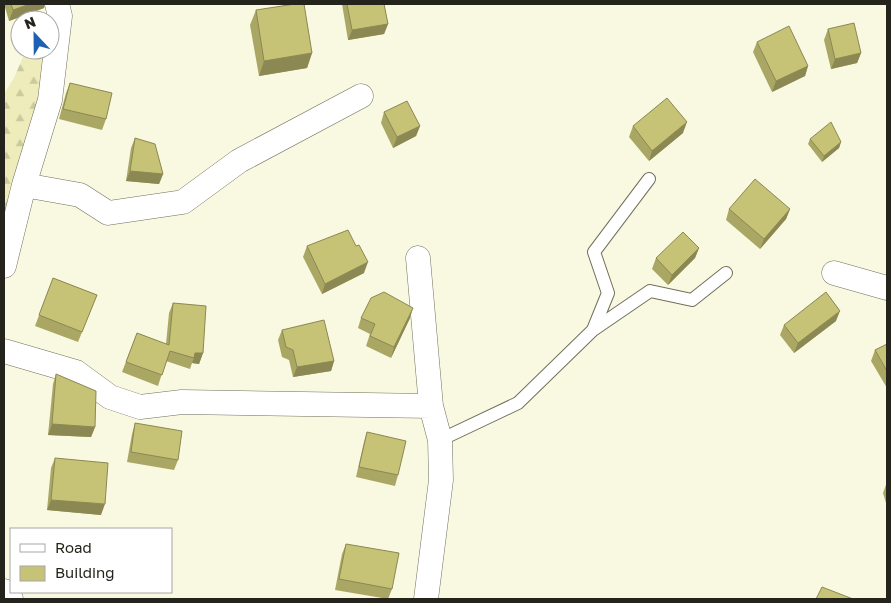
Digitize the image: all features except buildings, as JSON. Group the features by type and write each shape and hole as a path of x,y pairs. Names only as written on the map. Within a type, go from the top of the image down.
{"street":[{"path":"4,266 24,185 50,100 60,16 57,4"},
{"path":"24,185 80,195 108,213 183,202 239,161 361,96"},
{"path":"418,258 431,406 440,440 442,480 426,599"},
{"path":"834,272 887,288"},
{"path":"4,351 76,372 110,397 140,407 182,402 431,406"},
{"path":"4,591 11,599"}],"lane":[{"path":"593,330 608,294 594,252 649,179"},
{"path":"440,440 518,403 593,330 650,291 692,300 726,273"}],"green space":[{"path":"22,60 46,60 4,264 4,94"}]}
